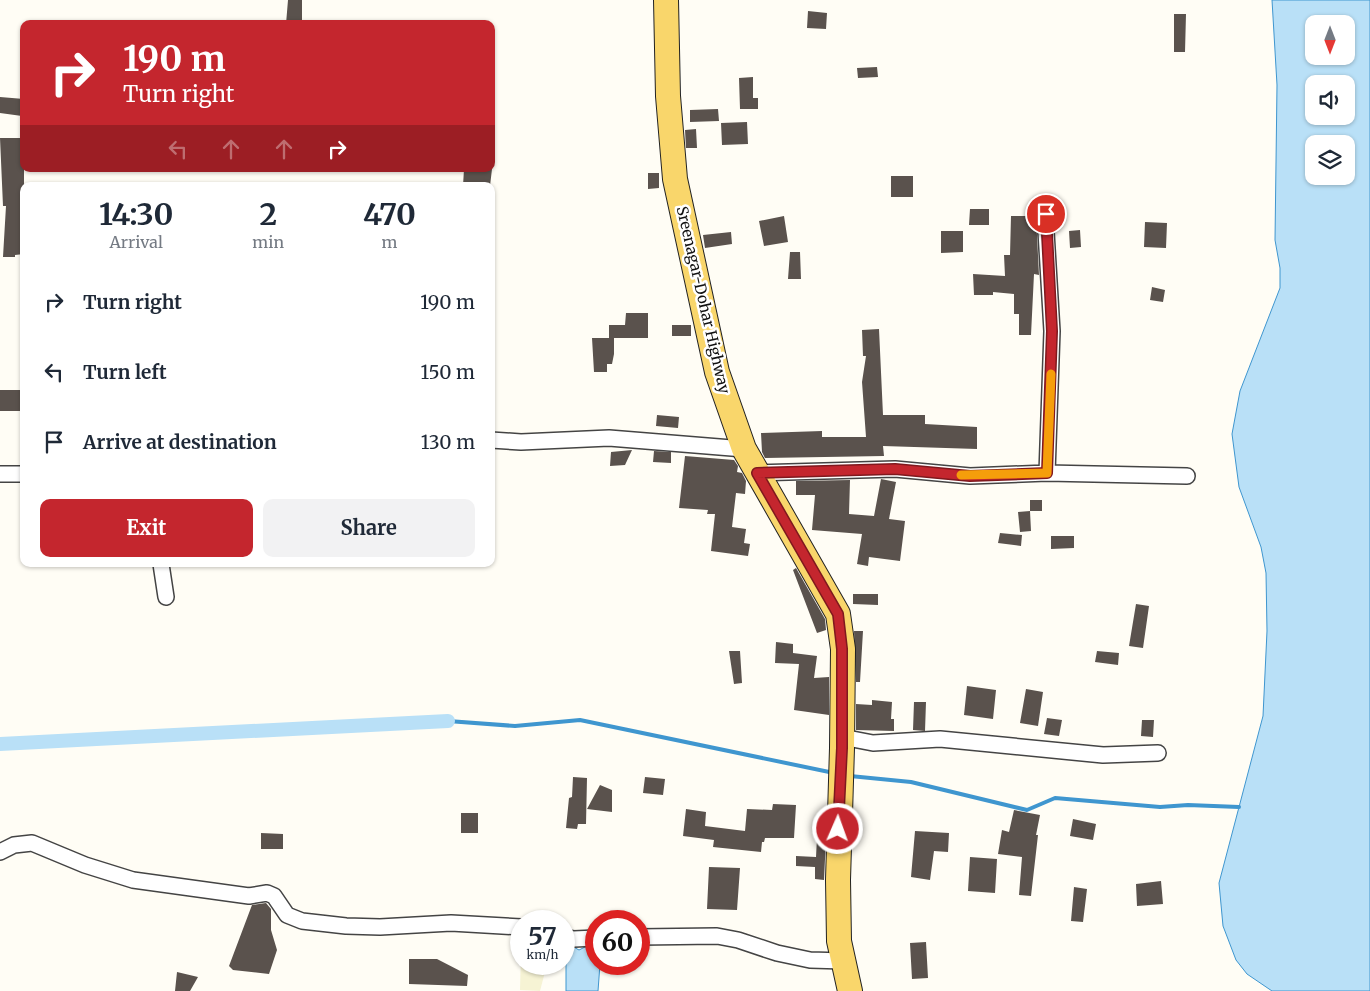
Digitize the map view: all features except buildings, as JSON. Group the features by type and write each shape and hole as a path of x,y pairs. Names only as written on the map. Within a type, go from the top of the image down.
{"main road":[{"name":"Sreenagar-Dohar Highway","path":"666,0 668,96 675,180 717,372 744,449 838,614 842,649 842,742 838,812 839,941 850,991"}],"street":[{"path":"1046,214 1052,331 1047,473"},
{"path":"495,440 521,442 609,438 744,449"},
{"path":"757,473 895,469 970,476 1047,473 1187,476"},
{"path":"0,474 20,474"},
{"path":"161,567 166,597"},
{"path":"842,742 873,743 940,739 1103,755 1158,753"},
{"path":"0,852 14,844 32,842 85,865 133,880 249,896 267,893 274,896 287,916 302,922 355,926 451,923 510,926"},
{"path":"650,937 717,936 810,960 844,961"}],"shaded area":[{"path":"520,975 544,975 540,991 520,990"}],"water":[{"path":"1272,0 1370,0 1370,991 1272,991 1247,974 1236,960 1223,926 1219,883 1263,716 1267,631 1266,573 1261,547 1239,487 1232,434 1240,391 1280,288 1280,268 1275,240 1277,85"},
{"path":"585,947 585,975 599,975 598,991 566,991 566,975 575,975 575,948 579,950"}],"waterway":[{"path":"448,721 515,726 580,720 834,773"},
{"path":"0,744 448,721"},
{"path":"850,776 911,782 1027,810 1055,798 1160,807 1188,805 1239,807"}],"slow traffic":[{"path":"961,475 1047,473 1051,374"}],"route":[{"path":"838,829 842,748 842,649 838,614 757,473 895,469 970,476 1047,473 1052,331 1046,214"}]}
